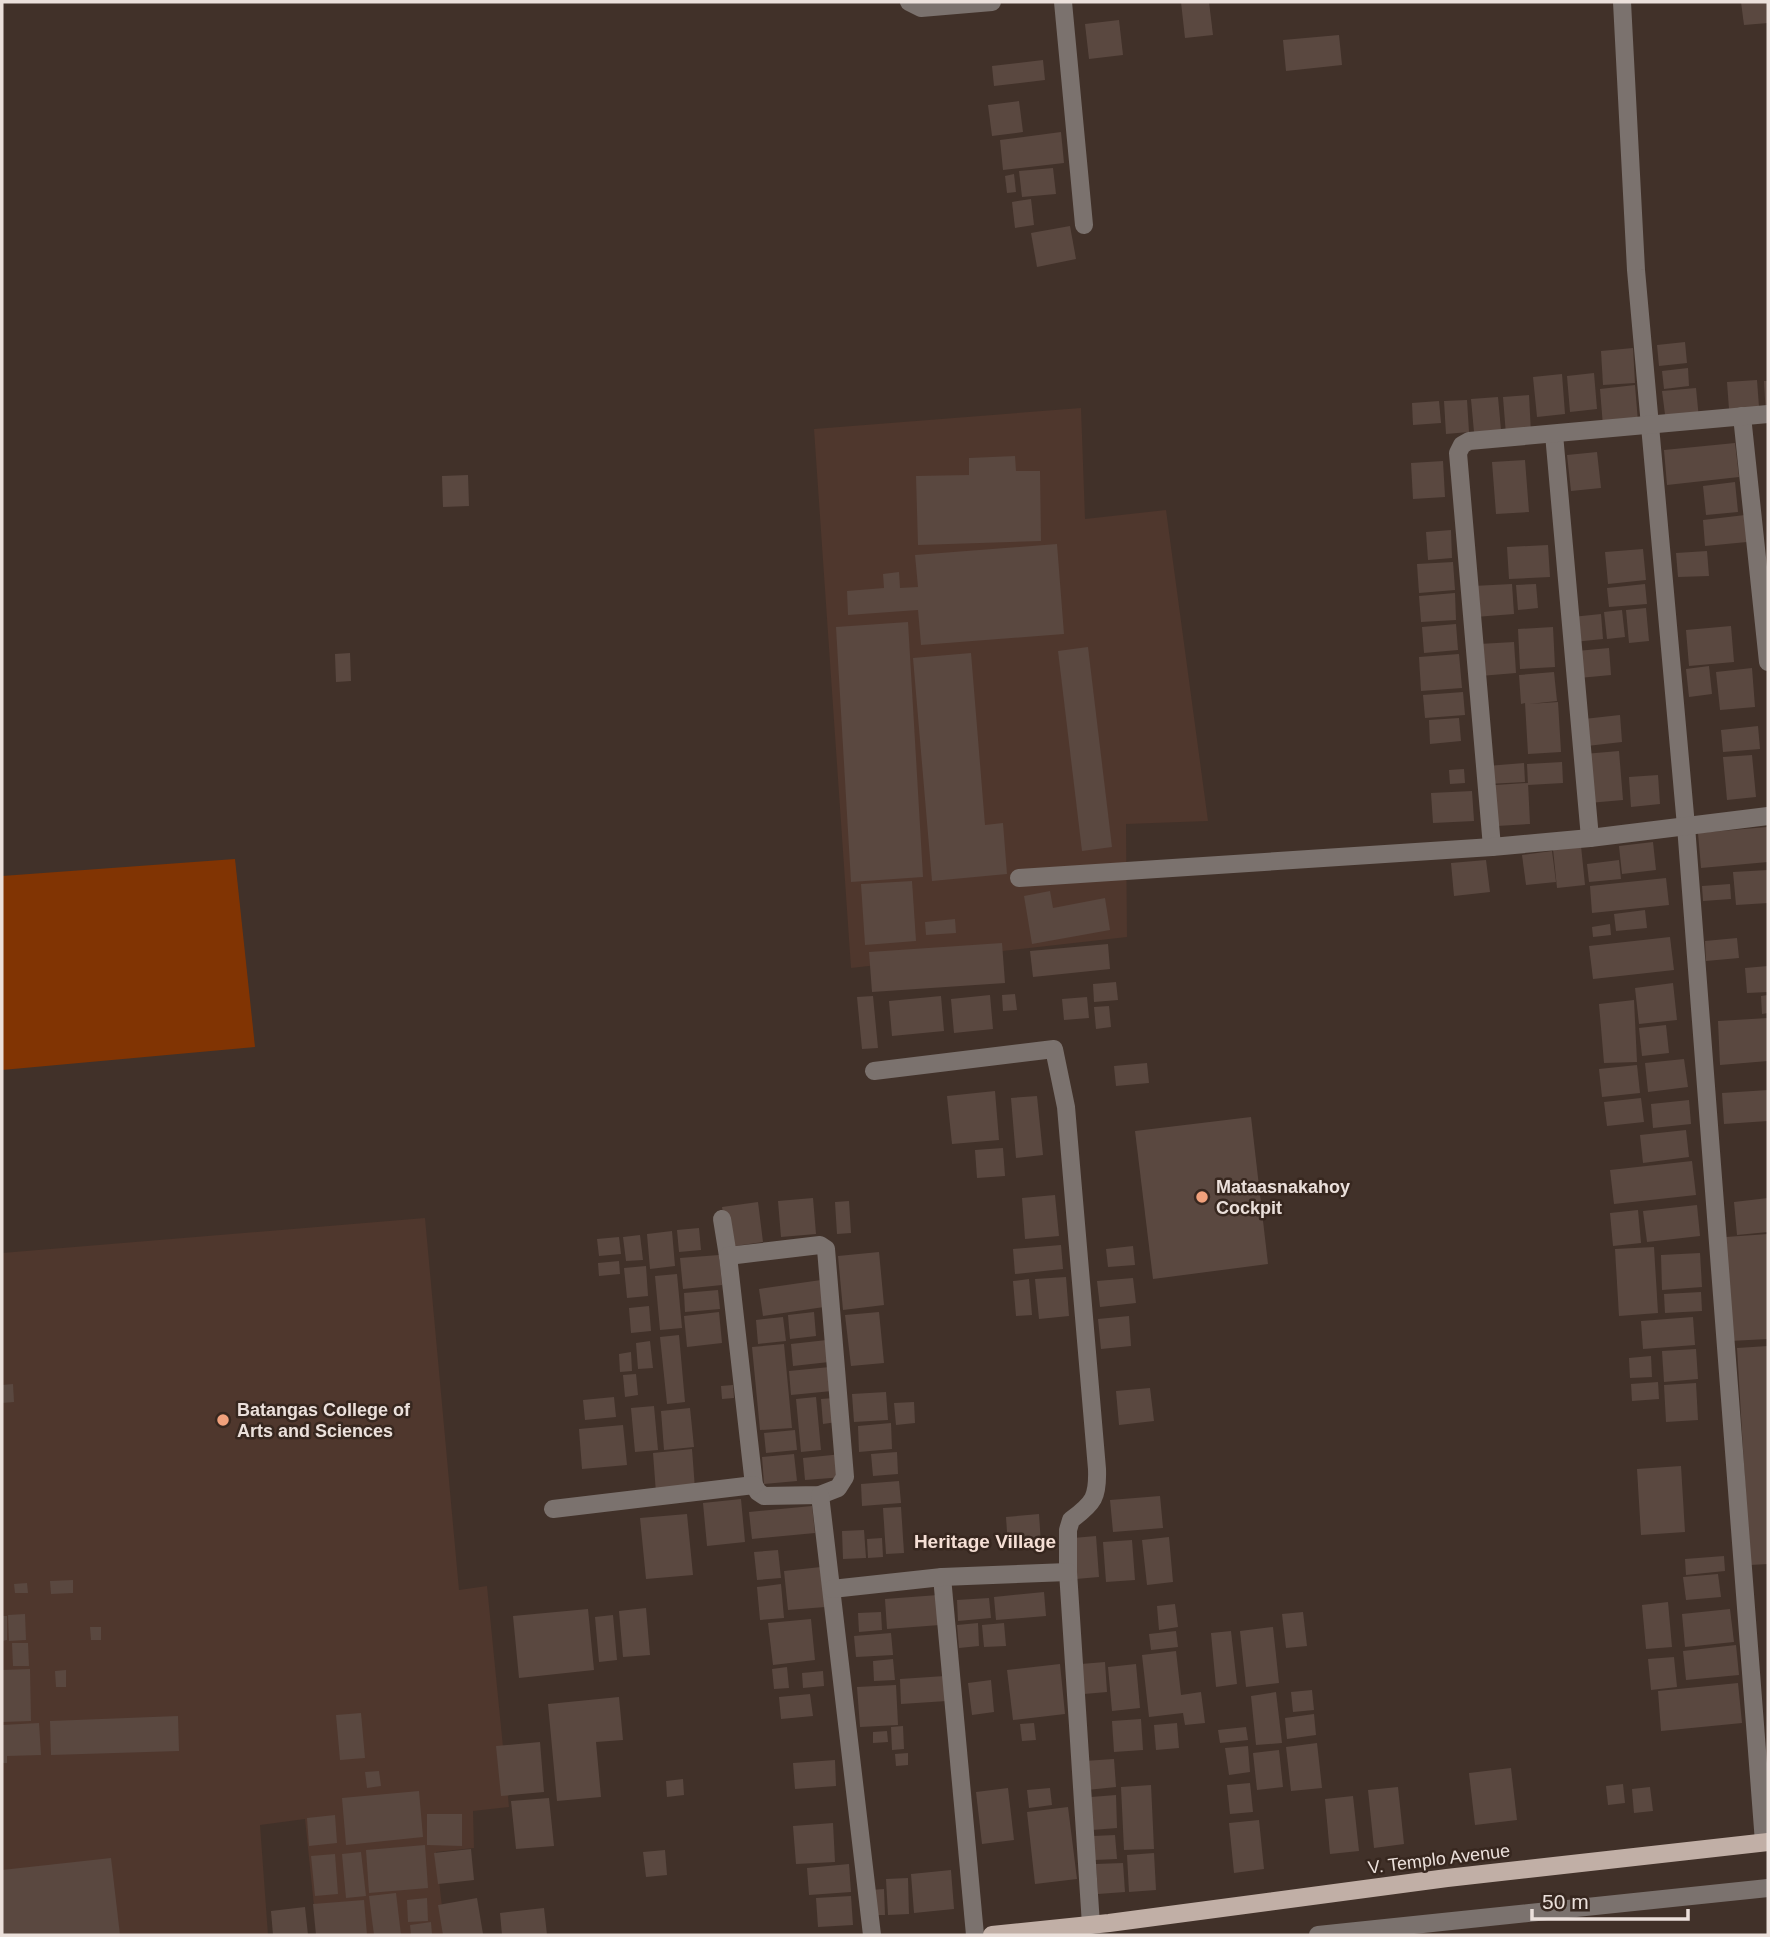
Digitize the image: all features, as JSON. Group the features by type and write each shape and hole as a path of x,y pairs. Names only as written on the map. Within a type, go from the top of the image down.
{"main road":[{"name":"V. Templo Avenue","path":"992,1935 1115,1922 1447,1878 1766,1842"}],"street":[{"path":"909,2 921,8 992,2"},
{"path":"1063,2 1084,225"},
{"path":"1622,2 1636,270 1686,826 1766,1842"},
{"path":"1492,847 1458,453 1462,444 1469,441 1768,414"},
{"path":"1742,416 1768,662"},
{"path":"1553,435 1590,838"},
{"path":"1018,878 1492,847 1768,816"},
{"path":"874,1071 1054,1049 1066,1107 1098,1490 1094,1500 1072,1520 1068,1530 1068,1573 1091,1925"},
{"path":"722,1219 754,1485 764,1496 820,1495 838,1489 845,1477 826,1249 820,1245 728,1256"},
{"path":"554,1509 754,1485"},
{"path":"820,1495 872,1935"},
{"path":"832,1589 942,1577 1068,1573"},
{"path":"942,1577 975,1935"},
{"path":"1318,1935 1768,1888"}],"shaded area":[{"path":"1081,408 1085,519 1166,510 1208,821 1126,824 1127,937 851,968 814,429"},
{"path":"235,859 255,1047 2,1070 2,876"},
{"name":"Batangas College of Arts and Sciences","path":"425,1218 459,1590 487,1586 509,1807 473,1811 474,1848 436,1852 445,1935 317,1935 305,1819 260,1825 268,1935 2,1935 2,1253"}],"building":[{"path":"1181,2 1209,2 1213,35 1185,38"},
{"path":"1741,2 1768,2 1768,23 1744,25"},
{"path":"1119,20 1123,55 1089,59 1085,24"},
{"path":"1339,35 1342,65 1286,71 1283,40"},
{"path":"1043,60 1045,80 994,86 992,66"},
{"path":"1019,101 1023,132 992,136 988,105"},
{"path":"1061,132 1064,163 1003,170 1000,140"},
{"path":"1053,168 1056,194 1022,197 1019,171"},
{"path":"1014,174 1016,192 1007,193 1005,176"},
{"path":"1031,199 1034,225 1015,228 1012,202"},
{"path":"1070,226 1076,259 1037,267 1031,233"},
{"path":"1685,342 1687,363 1659,366 1657,345"},
{"path":"1633,348 1635,383 1603,385 1601,351"},
{"path":"1688,368 1689,386 1664,389 1662,371"},
{"path":"1594,373 1597,409 1570,412 1567,376"},
{"path":"1562,374 1565,414 1537,417 1533,377"},
{"path":"1757,380 1759,407 1729,409 1727,382"},
{"path":"1764,381 1768,381 1768,417 1766,417"},
{"path":"1635,385 1638,422 1603,426 1600,389"},
{"path":"1696,388 1699,419 1666,422 1662,391"},
{"path":"1529,395 1531,433 1506,435 1503,397"},
{"path":"1498,397 1501,430 1474,432 1471,399"},
{"path":"1467,400 1469,432 1446,434 1444,401"},
{"path":"1439,401 1441,423 1413,425 1412,403"},
{"path":"1735,443 1739,477 1667,485 1664,450"},
{"path":"1597,452 1601,488 1571,491 1567,455"},
{"path":"1015,456 1016,471 1040,471 1041,541 918,545 916,476 969,475 969,458"},
{"path":"1525,460 1529,512 1496,514 1492,462"},
{"path":"1443,461 1445,497 1413,499 1411,463"},
{"path":"468,475 469,506 443,507 442,476"},
{"path":"1735,482 1738,512 1706,515 1703,486"},
{"path":"1745,515 1747,542 1705,546 1703,520"},
{"path":"1451,530 1452,558 1428,560 1426,532"},
{"path":"1057,544 1064,634 921,645 918,610 848,615 847,591 884,588 883,574 899,572 900,588 918,587 915,555"},
{"path":"1548,545 1550,577 1509,579 1507,547"},
{"path":"1643,549 1646,580 1608,584 1605,552"},
{"path":"1707,551 1709,576 1678,577 1676,553"},
{"path":"1453,562 1455,590 1419,593 1417,564"},
{"path":"1512,584 1514,614 1475,617 1473,586"},
{"path":"1536,584 1538,608 1518,610 1516,585"},
{"path":"1645,584 1647,604 1609,607 1607,588"},
{"path":"1455,593 1456,620 1421,622 1419,596"},
{"path":"1646,608 1649,641 1629,643 1626,610"},
{"path":"1622,610 1625,637 1607,639 1604,612"},
{"path":"1601,614 1603,639 1574,642 1572,617"},
{"path":"908,622 923,877 851,882 836,627"},
{"path":"1456,624 1458,650 1424,653 1422,627"},
{"path":"1731,626 1734,662 1689,666 1686,630"},
{"path":"1553,627 1555,667 1520,669 1518,629"},
{"path":"1514,642 1516,673 1480,676 1479,644"},
{"path":"1088,647 1112,847 1082,851 1058,651"},
{"path":"1609,648 1611,675 1579,678 1577,651"},
{"path":"350,653 351,681 336,682 335,654"},
{"path":"971,653 985,825 1003,823 1007,874 932,881 913,658"},
{"path":"1459,654 1462,688 1421,691 1419,657"},
{"path":"1709,666 1712,694 1689,697 1686,669"},
{"path":"1752,668 1755,707 1720,710 1716,672"},
{"path":"1554,672 1557,701 1529,704 1558,702 1561,752 1528,754 1525,703 1521,704 1519,675"},
{"path":"1463,692 1465,715 1425,718 1423,695"},
{"path":"1620,715 1622,742 1587,746 1584,719"},
{"path":"1459,718 1461,741 1430,744 1429,720"},
{"path":"1758,726 1760,749 1723,752 1721,730"},
{"path":"1619,751 1623,800 1589,803 1584,754"},
{"path":"1752,755 1756,797 1727,800 1723,757"},
{"path":"1562,762 1563,783 1528,785 1527,764"},
{"path":"1524,763 1525,782 1488,784 1487,766"},
{"path":"1464,769 1465,783 1450,784 1449,770"},
{"path":"1658,775 1660,804 1631,807 1629,777"},
{"path":"1528,783 1530,824 1497,826 1495,785"},
{"path":"1472,791 1474,821 1433,823 1431,793"},
{"path":"1767,827 1768,862 1701,868 1698,833"},
{"path":"1653,842 1656,870 1622,874 1619,846"},
{"path":"1581,846 1585,885 1557,888 1553,849"},
{"path":"1552,851 1556,882 1526,885 1522,855"},
{"path":"1486,860 1490,892 1454,896 1451,863"},
{"path":"1619,860 1621,879 1589,882 1587,864"},
{"path":"1768,870 1768,903 1736,905 1733,872"},
{"path":"1666,878 1669,905 1592,913 1590,886"},
{"path":"912,881 916,941 865,945 861,884"},
{"path":"1730,884 1731,899 1703,901 1702,886"},
{"path":"1050,891 1053,908 1105,898 1110,930 1032,944 1024,896"},
{"path":"1645,910 1647,928 1616,931 1614,914"},
{"path":"955,919 956,933 926,935 925,922"},
{"path":"1610,924 1611,935 1593,937 1592,927"},
{"path":"1670,937 1674,970 1593,979 1589,946"},
{"path":"1737,938 1739,958 1706,961 1705,941"},
{"path":"1002,943 1005,983 872,992 869,952"},
{"path":"1108,944 1110,969 1033,977 1030,951"},
{"path":"1768,966 1768,992 1747,993 1745,968"},
{"path":"1116,982 1118,1000 1094,1002 1093,984"},
{"path":"1673,983 1677,1020 1639,1024 1635,988"},
{"path":"1015,994 1017,1010 1003,1011 1002,995"},
{"path":"990,995 993,1029 954,1033 951,999"},
{"path":"1768,995 1768,1013 1762,1014 1761,996"},
{"path":"873,996 878,1048 862,1049 857,997"},
{"path":"941,996 944,1031 892,1036 889,1001"},
{"path":"1087,997 1089,1018 1064,1020 1062,999"},
{"path":"1634,1000 1637,1062 1604,1063 1599,1004"},
{"path":"1109,1006 1111,1027 1096,1029 1094,1007"},
{"path":"1768,1018 1768,1061 1720,1065 1718,1021"},
{"path":"1666,1025 1669,1053 1642,1056 1639,1028"},
{"path":"1684,1059 1688,1087 1648,1092 1645,1063"},
{"path":"1147,1063 1149,1083 1116,1086 1114,1066"},
{"path":"1637,1065 1640,1093 1602,1097 1599,1069"},
{"path":"1768,1090 1768,1121 1724,1124 1722,1093"},
{"path":"995,1091 999,1140 952,1144 947,1096"},
{"path":"1037,1096 1043,1155 1016,1158 1011,1098"},
{"path":"1641,1098 1644,1122 1607,1126 1604,1102"},
{"path":"1689,1100 1691,1124 1653,1128 1651,1104"},
{"name":"Mataasnakahoy Cockpit","path":"1251,1117 1268,1264 1153,1279 1135,1131"},
{"path":"1686,1130 1689,1157 1643,1163 1640,1135"},
{"path":"1003,1148 1005,1176 977,1178 975,1150"},
{"path":"1692,1161 1696,1195 1614,1204 1610,1170"},
{"path":"1055,1195 1059,1236 1025,1239 1022,1198"},
{"path":"813,1198 816,1234 781,1237 778,1201"},
{"path":"1768,1198 1768,1232 1737,1235 1734,1202"},
{"path":"849,1201 851,1233 837,1234 835,1202"},
{"path":"758,1202 763,1242 728,1247 722,1207"},
{"path":"1697,1205 1700,1236 1647,1242 1643,1211"},
{"path":"1638,1210 1641,1243 1613,1246 1610,1213"},
{"path":"699,1228 701,1250 679,1252 677,1230"},
{"path":"672,1231 675,1266 650,1269 647,1234"},
{"path":"1768,1234 1768,1339 1730,1341 1726,1237"},
{"path":"640,1235 643,1260 626,1261 623,1237"},
{"path":"619,1237 621,1254 599,1256 597,1239"},
{"path":"1061,1245 1063,1269 1015,1274 1013,1249"},
{"path":"1133,1246 1135,1265 1108,1267 1106,1249"},
{"path":"1654,1247 1658,1313 1619,1316 1615,1249"},
{"path":"879,1252 884,1305 843,1310 838,1256"},
{"path":"1700,1253 1702,1287 1662,1290 1661,1255"},
{"path":"719,1255 722,1285 683,1289 680,1258"},
{"path":"619,1261 620,1274 599,1276 598,1263"},
{"path":"646,1266 648,1296 627,1298 624,1268"},
{"path":"677,1274 682,1328 660,1330 655,1276"},
{"path":"1066,1277 1069,1316 1039,1319 1035,1279"},
{"path":"1133,1278 1136,1303 1100,1307 1097,1281"},
{"path":"1029,1279 1032,1315 1016,1316 1013,1281"},
{"path":"821,1280 824,1307 763,1316 759,1289"},
{"path":"718,1290 720,1309 685,1312 684,1293"},
{"path":"1701,1292 1702,1311 1665,1313 1664,1294"},
{"path":"649,1306 651,1331 631,1333 629,1308"},
{"path":"719,1312 722,1343 687,1347 684,1316"},
{"path":"814,1312 816,1336 790,1339 788,1315"},
{"path":"879,1312 884,1363 851,1366 845,1315"},
{"path":"1129,1316 1131,1346 1101,1349 1098,1319"},
{"path":"783,1317 786,1341 758,1344 756,1320"},
{"path":"1693,1317 1695,1345 1643,1349 1641,1321"},
{"path":"679,1335 685,1402 667,1404 660,1337"},
{"path":"827,1340 829,1362 793,1366 791,1344"},
{"path":"650,1341 653,1368 638,1369 636,1343"},
{"path":"784,1344 792,1428 760,1430 752,1347"},
{"path":"1768,1346 1768,1564 1750,1565 1737,1348"},
{"path":"1696,1349 1698,1379 1664,1382 1662,1351"},
{"path":"631,1352 632,1371 620,1372 619,1354"},
{"path":"1651,1356 1652,1377 1630,1378 1629,1358"},
{"path":"830,1367 832,1391 791,1395 789,1371"},
{"path":"636,1374 638,1395 625,1397 623,1375"},
{"path":"1658,1382 1659,1399 1632,1401 1631,1384"},
{"path":"1696,1383 1698,1420 1666,1422 1664,1385"},
{"path":"13,1384 14,1402 2,1403 2,1385"},
{"path":"733,1385 734,1398 722,1399 721,1386"},
{"path":"1150,1388 1154,1421 1119,1425 1116,1391"},
{"path":"886,1392 888,1420 854,1422 852,1394"},
{"path":"614,1397 616,1417 585,1420 583,1400"},
{"path":"816,1397 821,1450 801,1452 796,1399"},
{"path":"834,1398 837,1422 823,1424 821,1399"},
{"path":"914,1402 915,1423 896,1425 894,1403"},
{"path":"654,1406 658,1450 635,1452 631,1408"},
{"path":"690,1408 694,1447 664,1450 661,1411"},
{"path":"891,1423 892,1449 859,1452 858,1426"},
{"path":"623,1425 627,1465 582,1469 579,1429"},
{"path":"795,1430 797,1450 766,1453 764,1433"},
{"path":"692,1449 695,1489 656,1493 653,1453"},
{"path":"897,1452 898,1474 873,1476 871,1454"},
{"path":"794,1454 797,1481 764,1484 762,1457"},
{"path":"842,1454 844,1477 805,1480 803,1458"},
{"path":"1681,1466 1685,1532 1641,1535 1637,1469"},
{"path":"899,1481 901,1503 862,1506 861,1484"},
{"path":"1160,1496 1163,1528 1113,1532 1110,1500"},
{"path":"741,1499 745,1542 707,1546 703,1503"},
{"path":"812,1506 815,1533 752,1539 749,1512"},
{"path":"901,1507 904,1553 886,1554 883,1508"},
{"path":"687,1514 693,1575 646,1579 640,1518"},
{"path":"1039,1514 1041,1544 1008,1546 1006,1517"},
{"path":"864,1530 866,1558 843,1559 842,1531"},
{"path":"1096,1536 1099,1577 1076,1579 1073,1538"},
{"path":"1169,1537 1173,1582 1147,1585 1142,1540"},
{"path":"882,1538 883,1557 868,1558 867,1539"},
{"path":"1132,1540 1135,1580 1106,1582 1103,1542"},
{"path":"778,1550 781,1578 757,1580 754,1552"},
{"path":"1724,1556 1725,1571 1686,1575 1685,1559"},
{"path":"821,1567 825,1607 788,1610 784,1571"},
{"path":"1718,1574 1721,1597 1686,1600 1683,1577"},
{"path":"73,1580 73,1593 51,1594 50,1581"},
{"path":"27,1583 28,1593 15,1593 14,1584"},
{"path":"781,1584 784,1618 760,1620 757,1587"},
{"path":"1044,1592 1046,1616 996,1620 994,1597"},
{"path":"938,1595 940,1625 887,1629 885,1599"},
{"path":"989,1598 991,1618 958,1621 957,1600"},
{"path":"1668,1602 1672,1647 1646,1649 1642,1605"},
{"path":"1175,1604 1178,1627 1159,1630 1157,1606"},
{"path":"646,1608 650,1655 623,1657 619,1611"},
{"path":"588,1609 594,1670 519,1678 513,1616"},
{"path":"1730,1609 1734,1642 1685,1647 1682,1614"},
{"path":"881,1612 882,1630 859,1632 858,1613"},
{"path":"1303,1612 1307,1646 1286,1648 1282,1614"},
{"path":"25,1614 26,1640 9,1641 8,1615"},
{"path":"613,1615 617,1660 599,1662 595,1617"},
{"path":"2,1616 7,1616 7,1640 2,1641"},
{"path":"811,1619 815,1660 773,1665 768,1623"},
{"path":"978,1623 979,1646 959,1648 957,1625"},
{"path":"1004,1623 1006,1646 984,1647 982,1625"},
{"path":"90,1627 101,1627 101,1640 91,1640"},
{"path":"1273,1627 1279,1683 1246,1687 1240,1631"},
{"path":"1176,1631 1178,1647 1151,1650 1149,1634"},
{"path":"1231,1631 1237,1684 1216,1687 1211,1633"},
{"path":"891,1633 893,1655 856,1657 854,1636"},
{"path":"12,1643 28,1643 29,1666 13,1666"},
{"path":"1736,1645 1739,1675 1686,1680 1683,1651"},
{"path":"1176,1651 1181,1695 1201,1692 1205,1723 1185,1725 1183,1713 1149,1717 1142,1655"},
{"path":"1674,1657 1677,1687 1651,1690 1648,1659"},
{"path":"893,1659 895,1680 874,1681 873,1661"},
{"path":"1105,1662 1107,1692 1084,1694 1081,1664"},
{"path":"1060,1664 1065,1714 1013,1720 1007,1670"},
{"path":"1136,1664 1140,1708 1112,1711 1108,1667"},
{"path":"787,1667 789,1688 774,1689 772,1669"},
{"path":"30,1669 31,1721 3,1722 2,1670"},
{"path":"66,1670 66,1687 56,1687 55,1671"},
{"path":"823,1671 824,1686 803,1688 802,1673"},
{"path":"945,1676 947,1701 901,1704 900,1679"},
{"path":"991,1680 994,1712 972,1715 968,1683"},
{"path":"1738,1683 1742,1723 1661,1731 1658,1691"},
{"path":"896,1685 898,1725 860,1727 857,1687"},
{"path":"1312,1690 1314,1710 1293,1712 1291,1692"},
{"path":"1276,1692 1282,1743 1256,1745 1251,1696"},
{"path":"810,1694 813,1716 781,1719 779,1697"},
{"path":"619,1697 623,1740 596,1742 601,1797 557,1801 548,1704"},
{"path":"361,1713 365,1758 340,1760 336,1715"},
{"path":"1314,1714 1316,1735 1287,1739 1285,1718"},
{"path":"178,1716 179,1751 51,1755 50,1721"},
{"path":"1141,1719 1143,1750 1114,1752 1112,1721"},
{"path":"39,1723 41,1755 7,1756 7,1763 2,1763 2,1725"},
{"path":"1034,1723 1036,1740 1022,1741 1020,1724"},
{"path":"1177,1723 1179,1748 1156,1750 1154,1725"},
{"path":"903,1726 904,1749 892,1750 891,1727"},
{"path":"1246,1727 1248,1740 1220,1743 1218,1730"},
{"path":"887,1731 888,1742 873,1743 873,1732"},
{"path":"540,1742 544,1792 501,1796 496,1746"},
{"path":"1317,1743 1322,1788 1291,1791 1286,1747"},
{"path":"1248,1746 1250,1772 1229,1775 1225,1748"},
{"path":"1279,1750 1283,1787 1257,1790 1253,1753"},
{"path":"908,1753 908,1765 896,1766 895,1754"},
{"path":"1114,1759 1116,1787 1087,1790 1084,1761"},
{"path":"835,1760 836,1786 795,1789 793,1763"},
{"path":"1511,1768 1517,1820 1475,1825 1469,1773"},
{"path":"379,1771 381,1786 367,1788 365,1772"},
{"path":"683,1779 684,1795 667,1797 666,1781"},
{"path":"1250,1783 1253,1812 1230,1814 1227,1785"},
{"path":"1623,1784 1625,1803 1608,1805 1606,1786"},
{"path":"1151,1785 1154,1849 1124,1850 1121,1787"},
{"path":"1398,1787 1404,1844 1374,1848 1368,1790"},
{"path":"1650,1787 1653,1811 1634,1813 1632,1789"},
{"path":"1008,1788 1014,1840 982,1844 976,1792"},
{"path":"1050,1788 1052,1805 1029,1808 1027,1790"},
{"path":"419,1791 423,1837 346,1845 342,1798"},
{"path":"1116,1795 1117,1828 1092,1830 1091,1797"},
{"path":"1353,1796 1359,1851 1330,1854 1325,1799"},
{"path":"549,1798 554,1846 516,1849 511,1801"},
{"path":"1068,1807 1077,1879 1035,1884 1027,1812"},
{"path":"427,1814 462,1814 462,1846 427,1845"},
{"path":"335,1815 337,1843 309,1846 307,1818"},
{"path":"1259,1820 1264,1869 1234,1873 1229,1823"},
{"path":"833,1823 835,1862 796,1864 793,1826"},
{"path":"1115,1835 1117,1859 1094,1860 1093,1836"},
{"path":"425,1845 428,1888 369,1893 366,1850"},
{"path":"471,1849 474,1880 438,1884 434,1853"},
{"path":"665,1850 667,1875 646,1877 643,1852"},
{"path":"361,1852 366,1896 346,1898 342,1854"},
{"path":"1154,1853 1156,1890 1129,1892 1127,1855"},
{"path":"335,1854 338,1894 315,1896 311,1856"},
{"path":"111,1858 120,1935 2,1935 2,1870"},
{"path":"1123,1863 1125,1892 1098,1894 1096,1864"},
{"path":"849,1864 851,1892 809,1895 807,1868"},
{"path":"951,1870 954,1909 914,1913 911,1874"},
{"path":"908,1878 909,1914 888,1915 886,1879"},
{"path":"884,1889 885,1915 872,1915 871,1890"},
{"path":"396,1893 401,1935 374,1935 369,1896"},
{"path":"851,1896 853,1925 818,1927 816,1898"},
{"path":"427,1898 428,1921 408,1922 407,1900"},
{"path":"477,1898 483,1934 443,1935 438,1905"},
{"path":"364,1900 367,1935 316,1935 313,1904"},
{"path":"305,1907 308,1935 273,1935 271,1911"},
{"path":"544,1908 547,1935 502,1935 500,1913"},
{"path":"431,1922 432,1935 411,1935 410,1925"}],"place":[{"name":"Mataasnakahoy Cockpit","path":"1202,1197"},
{"name":"Batangas College of Arts and Sciences","path":"223,1420"}],"district":[{"name":"Heritage Village","path":"985,1541"}]}
